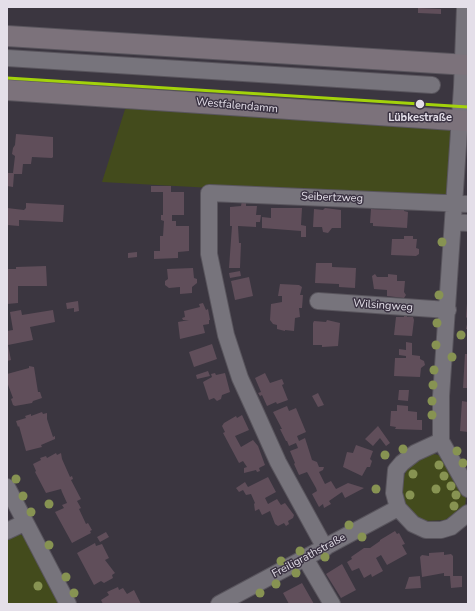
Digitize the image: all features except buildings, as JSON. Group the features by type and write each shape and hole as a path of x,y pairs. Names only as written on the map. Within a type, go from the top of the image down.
{"main road":[{"path":"7,36 465,65"},
{"name":"Westfalendamm","path":"7,90 464,121"}],"street":[{"path":"465,7 464,121 460,222 448,310 441,396 441,442 468,489"},
{"path":"7,58 432,85"},
{"name":"Seibertzweg","path":"325,548 275,455 240,378 217,296 209,254 209,193 461,203"},
{"name":"Wilsingweg","path":"318,301 448,310"},
{"path":"441,442 415,453 402,463 396,470 394,493 398,508 413,524 426,530 441,530 451,527 468,513"},
{"path":"7,487 68,604"},
{"name":"Freiligrathstraße","path":"225,600 398,508"},
{"path":"7,531 24,522"},
{"path":"305,558 332,604"}],"green space":[{"path":"127,103 456,124 451,201 102,182"},
{"path":"427,454 442,456 466,497 465,507 445,520 425,521 414,515 405,506 401,493 402,481 408,467"},
{"path":"19,533 24,537 59,604 7,604 7,536"}],"transit line":[{"path":"7,78 468,107"}],"place":[{"name":"Lübkestraße","path":"420,104"}]}
